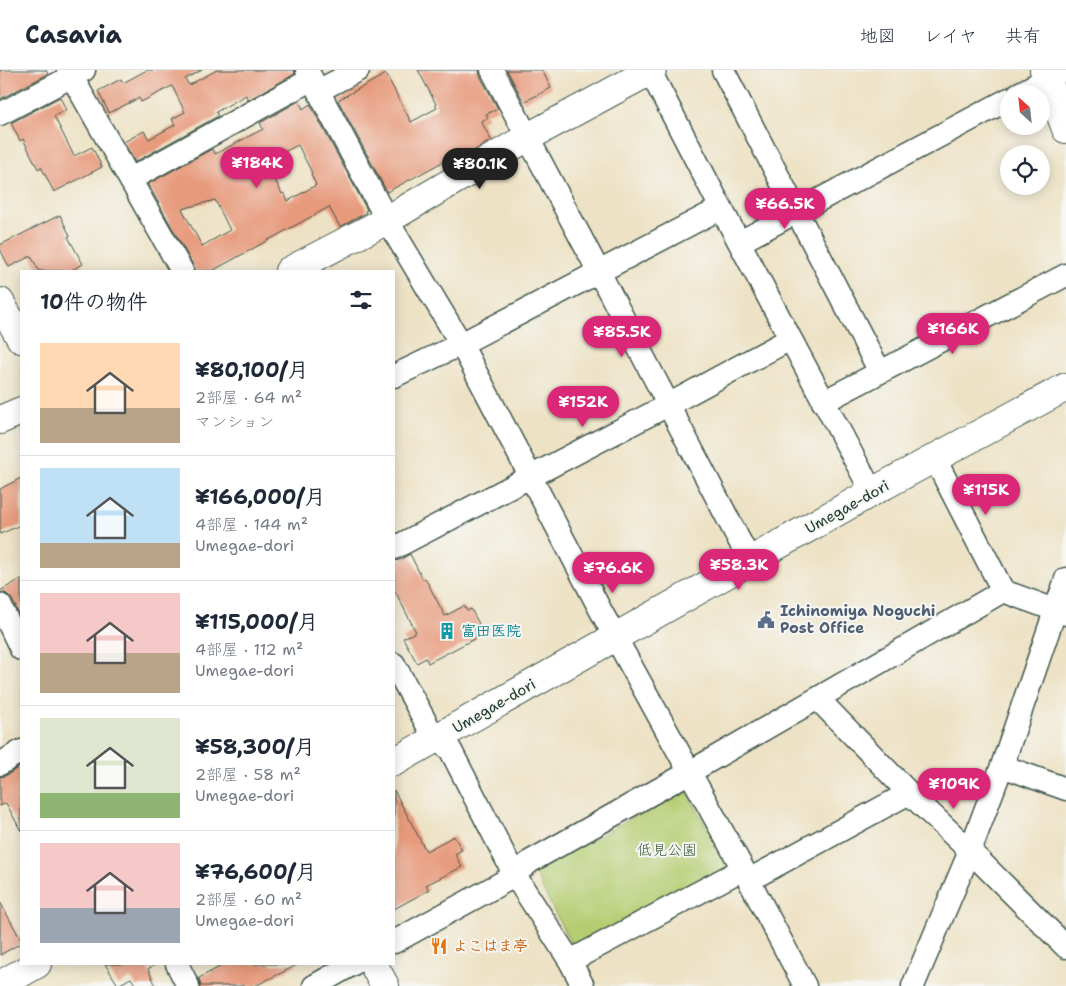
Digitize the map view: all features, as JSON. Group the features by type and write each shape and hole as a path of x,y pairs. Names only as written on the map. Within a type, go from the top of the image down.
{"main road":[{"path":"291,270 387,220 528,137 651,70"},
{"path":"1052,73 1066,129"},
{"path":"0,302 20,337"},
{"name":"Umegae-dori","path":"395,761 872,492 1066,387"},
{"path":"0,420 20,411"},
{"path":"0,985 34,965"},
{"path":"374,965 385,986"}],"street":[{"path":"131,180 312,80 358,70"},
{"path":"492,70 750,561"},
{"path":"651,70 721,208 872,492"},
{"path":"723,70 880,372"},
{"path":"0,114 75,72 131,180 181,270"},
{"path":"1033,85 1052,73"},
{"path":"312,80 387,220 461,344 615,637 746,874 805,986"},
{"path":"740,242 1000,104"},
{"path":"395,376 461,344 721,208"},
{"path":"823,402 1066,276"},
{"path":"395,547 790,339"},
{"path":"935,459 1003,591 1061,612"},
{"path":"913,986 970,851 1061,612 1066,579"},
{"path":"395,941 507,880 531,861 690,772 1003,591"},
{"path":"0,605 20,647"},
{"path":"395,666 436,739 450,749 514,874 570,961 583,986"},
{"path":"818,698 909,793 1066,947"},
{"path":"0,764 20,753"},
{"path":"1002,766 1066,790"},
{"path":"570,961 909,793"},
{"path":"177,965 188,986"},
{"path":"314,986 351,965"}],"green space":[{"name":"低見公園","path":"685,788 730,867 574,950 534,872"}],"building":[{"path":"0,70 46,70 48,74 0,99"},
{"path":"147,70 202,70 185,79 189,85 217,70 294,70 295,74 248,100 246,95 216,112 218,116 135,162 124,142 144,131 149,139 175,125 172,119 185,112 172,86 141,102 139,98 109,113 98,91 121,79 123,83"},
{"path":"418,70 479,70 480,76 498,109 486,114 488,118 481,121 491,140 466,156 463,151 387,192 338,100 386,74 411,122 437,108"},
{"path":"507,70 542,70 551,88 524,102"},
{"path":"60,97 66,110 54,116 74,156 92,147 102,167 54,192 41,167 38,169 23,139 20,141 11,123"},
{"path":"299,101 303,109 310,104 367,210 365,211 366,213 340,227 329,207 214,270 195,270 148,184 212,149 215,154 263,129 260,123","holes":["298,145 316,185 288,201 284,193 282,194 266,161","215,200 230,230 202,246 182,209"]},
{"path":"60,215 70,236 68,237 83,264 72,270 38,270 31,256 9,267 0,249 0,245"},
{"path":"20,479 20,525 0,534 0,489"},
{"path":"410,554 445,616 464,606 467,611 471,609 479,624 475,626 480,636 428,663 426,658 417,663 403,638 416,632 395,591 395,561"},
{"path":"20,580 20,617 12,599 0,591"},
{"path":"20,767 20,829 6,803 0,806 0,777"},
{"path":"395,792 426,851 454,836 462,850 455,854 462,867 426,885 429,890 395,908"},
{"path":"0,902 20,938 20,944 0,955"},
{"path":"106,965 154,965 148,969 156,986 136,986 131,978 118,985"},
{"path":"223,965 297,965 255,986 201,986 199,978"}],"place":[{"name":"Ichinomiya Noguchi Post Office","path":"766,620"},
{"name":"富田医院","path":"447,631"},
{"name":"よこはま亭","path":"439,946"}]}
